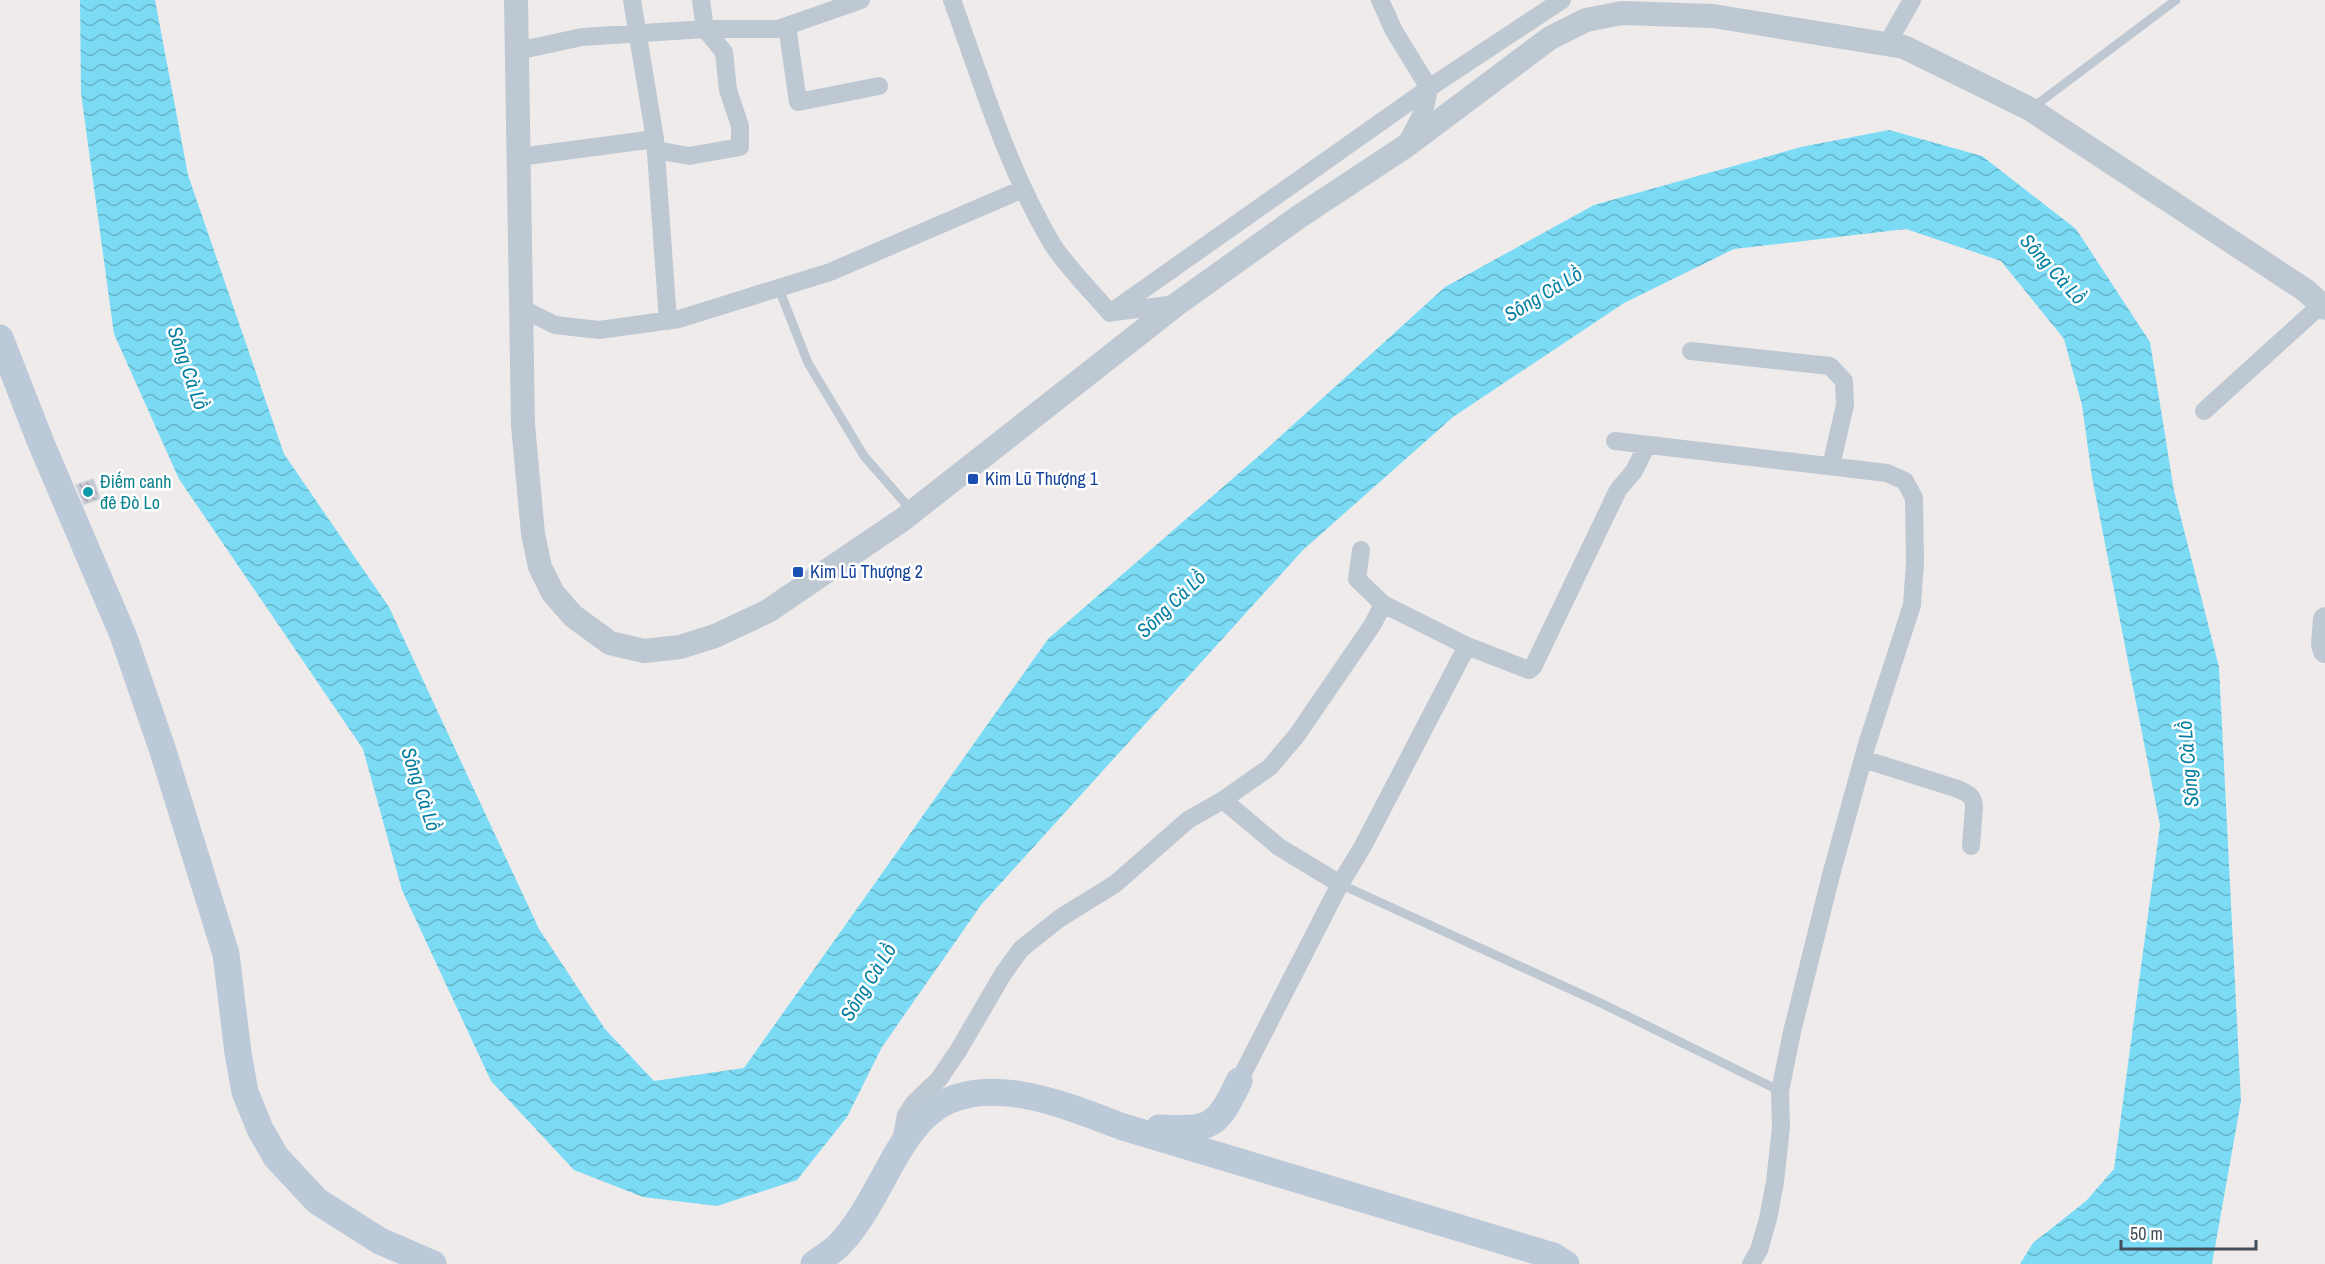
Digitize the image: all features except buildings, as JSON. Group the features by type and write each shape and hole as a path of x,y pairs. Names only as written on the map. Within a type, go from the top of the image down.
{"main road":[{"path":"0,338 41,443 123,635 162,748 226,954 243,1082 260,1129 276,1157 317,1201 380,1241 433,1264"},
{"path":"1120,1126 1203,1128 1217,1118 1229,1104 1239,1081"},
{"path":"814,1264 839,1245 866,1208 907,1137 929,1113 948,1101 974,1092 1011,1093 1074,1108 1120,1126 1565,1262"}],"street":[{"path":"516,0 523,425 532,534 540,567 553,594 573,616 610,643 644,651 680,647 715,636 768,611 912,511 1178,304 1300,216 1406,146 1550,38 1586,20 1622,13 1713,16 1904,47 2030,109 2319,298 2204,411"},
{"path":"632,0 656,144 668,321"},
{"path":"519,157 656,144 689,156 740,147 741,126 728,90 724,52 705,29 701,0"},
{"path":"517,51 582,37 705,29 778,29 861,0"},
{"path":"952,0 1004,145 1023,189 1052,245 1110,313"},
{"path":"1380,0 1394,31 1429,88 1425,108 1406,146"},
{"path":"1110,313 1429,88 1562,0"},
{"path":"1694,0 1713,16"},
{"path":"1887,44 1912,0"},
{"path":"787,26 798,102 879,86"},
{"path":"521,308 555,325 599,330 668,321 830,272 1023,189"},
{"path":"1110,313 1178,304"},
{"path":"1691,351 1830,366 1844,381 1845,405 1831,466"},
{"path":"1615,441 1887,472 1905,481 1914,498 1915,562 1912,605 1863,759 1828,886 1792,1032 1780,1091 1781,1127 1775,1182 1759,1250 1751,1264"},
{"path":"1361,550 1358,579 1383,604 1467,646 1529,670 1533,667 1618,490 1634,471 1647,445"},
{"path":"898,1152 906,1115 914,1103 939,1079 1003,974 1021,949 1060,918 1115,884 1188,820 1270,767 1297,735 1373,624 1383,604"},
{"path":"2325,619 2323,645 2325,651"},
{"path":"1239,1081 1340,884 1363,846 1467,646"},
{"path":"1863,759 1958,789 1970,796 1974,800 1971,846"},
{"path":"1222,800 1279,847 1340,884"}],"lane":[{"path":"2030,109 2176,0"},
{"path":"779,289 814,374 864,456 912,511"},
{"path":"1340,884 1605,1005 1780,1091"}],"water":[{"name":"Sông Cà Lồ","path":"80,0 155,0 188,175 284,454 389,607 539,929 605,1029 654,1081 744,1068 1048,639 1261,454 1445,287 1594,205 1801,147 1889,130 1982,156 2076,229 2150,342 2174,491 2219,667 2241,1101 2212,1264 2020,1264 2033,1243 2086,1201 2114,1169 2160,825 2092,477 2082,405 2064,339 2001,261 1906,229 1734,249 1624,303 1453,417 1303,550 981,905 882,1047 847,1117 797,1180 717,1206 643,1197 574,1170 491,1081 402,890 363,749 179,479 114,334 81,93"}],"place":[{"name":"Kim Lũ Thượng 1","path":"973,479"},
{"name":"Điếm canh đê Đò Lo","path":"88,492"},
{"name":"Kim Lũ Thượng 2","path":"798,572"}]}
